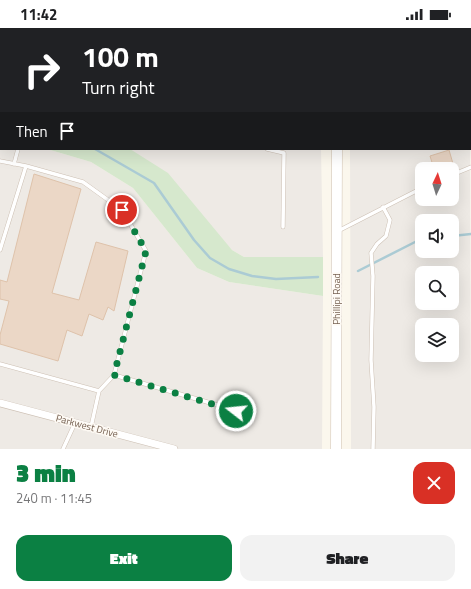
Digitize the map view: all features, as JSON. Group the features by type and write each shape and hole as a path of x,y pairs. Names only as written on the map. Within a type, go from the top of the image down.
{"main road":[{"name":"Phillipi Road","path":"336,449 337,150"}],"street":[{"name":"Parkwest Drive","path":"0,403 91,427 147,445 174,449"}],"lane":[{"path":"14,164 18,150"},
{"path":"283,227 284,151"},
{"path":"0,161 26,166 83,182 122,210 146,251 114,375 99,391 91,427"},
{"path":"0,250 26,166"},
{"path":"459,172 471,167"},
{"path":"337,232 415,192"},
{"path":"373,449 374,407 371,360 373,276 371,253 377,244 386,236 390,220 383,208"},
{"path":"0,364 99,391"},
{"path":"114,375 252,415"},
{"path":"63,449 75,423"}],"shaded area":[{"path":"0,150 50,150 91,162 133,188 197,268 229,282 323,296 322,449 0,449"},
{"path":"131,150 321,150 323,257 244,257 232,250"},
{"path":"350,150 470,150 471,449 351,449"}],"green space":[{"path":"50,150 132,150 168,173 232,250 244,257 323,257 323,296 229,282 197,268 133,188 91,162"}],"building":[{"path":"449,150 453,162 432,162 430,156"},
{"path":"34,174 81,189 52,293 79,300 96,242 128,251 114,311 108,307 103,320 89,314 82,336 67,330 58,361 0,344 0,335 9,301 0,299 0,280 7,282"}],"waterway":[{"path":"97,150 154,183 194,240 210,258 229,269 252,276 276,279 318,277"},
{"path":"459,235 471,234"},
{"path":"358,271 415,242"}],"route":[{"path":"122,210 146,251 114,375 236,411"}]}
